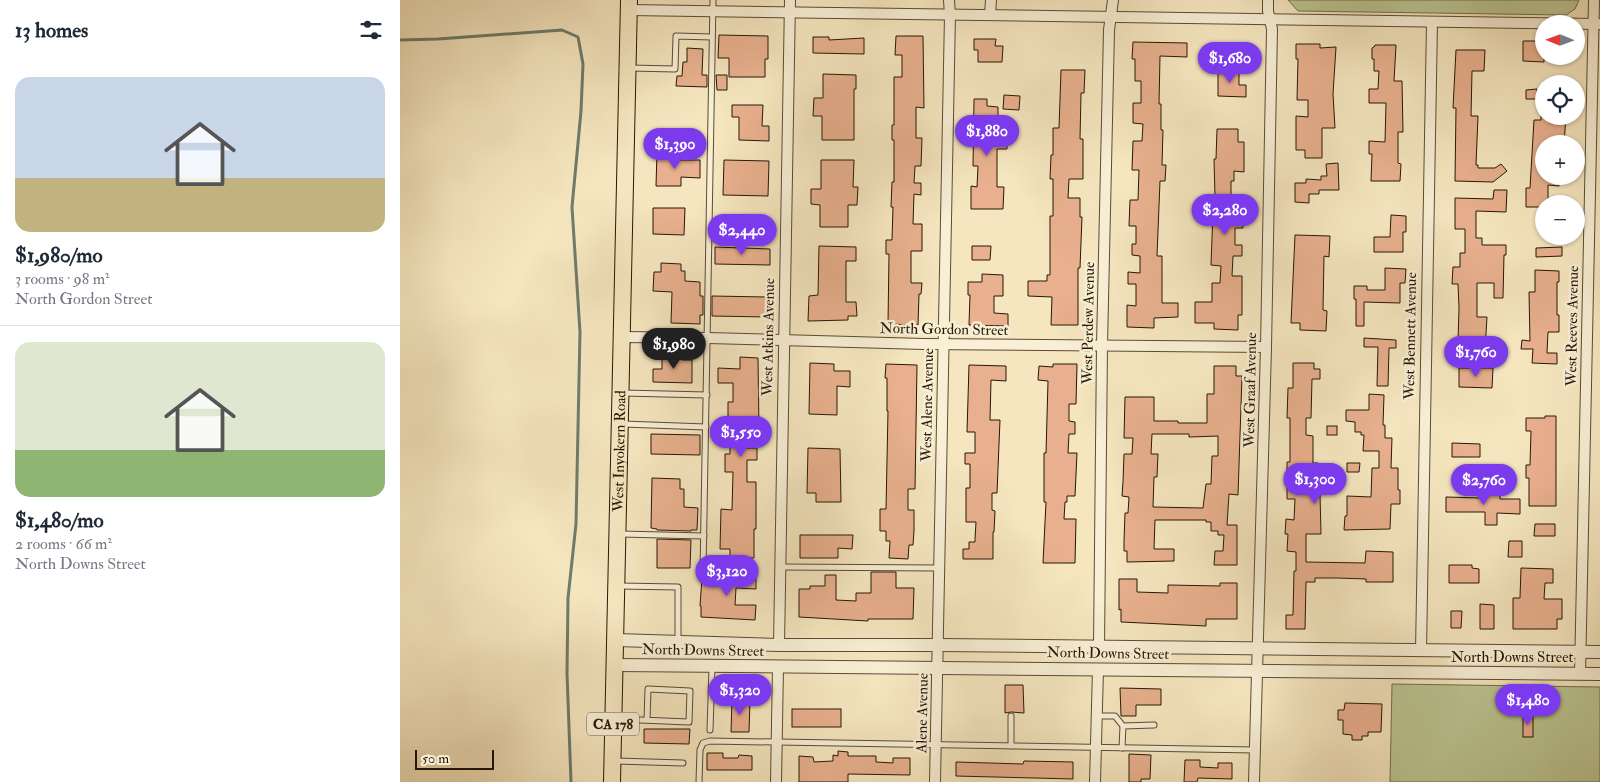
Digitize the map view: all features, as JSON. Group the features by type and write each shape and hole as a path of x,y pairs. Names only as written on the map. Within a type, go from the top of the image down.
{"main road":[{"name":"West Inyokern Road","path":"612,782 629,5"}],"street":[{"name":"West Atkins Avenue","path":"779,645 790,0"},
{"name":"West Alene Avenue","path":"938,645 950,15 948,0"},
{"path":"990,16 991,0"},
{"name":"West Perdew Avenue","path":"1100,647 1102,346 1109,30 1113,0"},
{"name":"West Graaf Avenue","path":"1254,782 1266,347 1271,20 1268,11 1268,0"},
{"name":"West Reeves Avenue","path":"1580,674 1597,24 1594,0"},
{"path":"629,5 713,12 1597,24"},
{"name":"West Bennett Avenue","path":"1421,651 1432,22"},
{"name":"North Gordon Street","path":"621,337 943,344 1266,347"},
{"name":"North Downs Street","path":"616,640 779,645 1600,652"},
{"name":"Alene Avenue","path":"935,782 938,645"},
{"name":"North Downs Street","path":"615,665 1600,674"},
{"path":"776,782 778,667"},
{"path":"1095,782 1098,669"}],"lane":[{"path":"703,571 713,0"},
{"path":"628,68 675,69 676,36 712,37"},
{"path":"620,393 707,395"},
{"path":"620,424 706,427"},
{"path":"618,534 704,536"},
{"path":"780,567 939,568"},
{"path":"617,586 678,588 678,643"},
{"path":"710,730 712,666"},
{"path":"614,719 689,722 690,691 648,689 647,720"},
{"path":"1011,746 1012,716"},
{"path":"1097,716 1115,716 1123,726 1122,748"},
{"path":"1123,726 1154,725"},
{"path":"699,782 700,750 703,744 710,740 1255,750"},
{"path":"612,761 683,763"}],"green space":[{"path":"1288,0 1579,0 1575,9 1566,15 1298,11"},
{"path":"1392,684 1600,687 1600,782 1390,782"}],"building":[{"path":"719,35 768,36 768,59 765,59 765,77 729,77 729,58 718,58"},
{"path":"896,36 923,36 924,108 916,107 916,138 922,138 921,166 915,166 914,183 921,183 921,195 914,194 913,224 922,224 922,251 911,251 911,283 922,283 921,294 919,294 918,325 888,324 889,254 886,254 886,240 892,240 894,77 902,77 902,55 895,55"},
{"path":"813,37 829,37 829,40 864,38 864,54 813,53"},
{"path":"974,39 996,39 995,46 1003,46 1002,62 978,62 978,50 974,50"},
{"path":"1523,41 1535,41 1535,62 1523,61"},
{"path":"1133,42 1187,43 1187,57 1160,56 1159,104 1161,104 1161,130 1163,130 1162,165 1166,165 1165,181 1160,181 1157,256 1162,256 1162,303 1178,303 1178,317 1154,318 1154,328 1127,327 1127,305 1136,306 1136,284 1128,284 1128,272 1140,273 1140,256 1132,255 1132,244 1136,244 1136,226 1129,226 1130,200 1138,200 1139,170 1132,170 1133,141 1142,141 1143,124 1133,123 1133,103 1141,103 1141,81 1135,81 1135,59 1132,59"},
{"path":"1296,44 1320,44 1320,48 1336,47 1333,94 1335,128 1322,128 1322,158 1305,158 1305,150 1296,150 1296,116 1308,117 1308,100 1297,100 1298,59 1296,59"},
{"path":"1375,45 1396,45 1394,81 1402,81 1403,132 1398,132 1398,163 1401,164 1400,181 1371,181 1372,154 1369,154 1369,141 1385,142 1386,103 1369,103 1369,89 1378,89 1379,71 1374,71 1374,59 1372,59 1372,48"},
{"path":"687,48 703,49 702,75 707,75 707,87 676,86 677,76 682,76 683,62 687,62"},
{"path":"1456,50 1485,50 1484,71 1472,71 1471,116 1478,116 1476,165 1478,165 1478,168 1495,168 1501,164 1507,171 1493,182 1455,181 1456,108 1453,108"},
{"path":"1061,70 1085,70 1084,93 1081,93 1080,139 1083,139 1083,179 1069,179 1068,198 1080,198 1080,217 1082,217 1080,268 1078,268 1078,325 1051,325 1052,297 1028,296 1028,281 1047,281 1047,275 1050,275 1050,216 1053,216 1053,179 1050,179 1051,155 1053,155 1053,128 1059,128"},
{"path":"1218,70 1239,71 1239,85 1246,85 1246,97 1218,96"},
{"path":"823,74 856,75 856,89 854,89 854,140 822,140 822,116 813,116 814,98 823,98"},
{"path":"716,75 727,75 727,90 717,90"},
{"path":"1535,89 1535,99 1526,99 1526,90"},
{"path":"1004,95 1020,96 1019,110 1003,109"},
{"path":"974,99 987,99 987,106 998,107 998,127 1000,127 1000,133 1007,133 1007,149 997,149 997,187 1004,187 1003,209 971,209 971,186 977,187 978,166 973,166"},
{"path":"732,105 763,105 762,126 769,126 769,141 739,140 739,117 732,117"},
{"path":"1534,120 1535,125 1565,125 1565,135 1535,135 1535,185 1548,185 1548,195 1535,195 1535,207 1526,207 1526,188 1530,188"},
{"path":"1217,129 1238,129 1238,142 1244,142 1244,172 1234,171 1234,181 1231,181 1231,201 1243,202 1243,228 1235,228 1235,245 1242,245 1242,256 1233,256 1232,276 1242,276 1242,315 1238,315 1238,330 1214,329 1214,323 1195,323 1195,302 1212,302 1212,283 1220,283 1221,266 1211,265 1213,211 1211,211 1211,196 1215,196 1214,159 1216,159"},
{"path":"657,152 672,152 672,160 700,160 700,178 681,177 681,186 656,186"},
{"path":"724,160 769,161 768,196 723,195"},
{"path":"821,160 854,160 853,187 858,187 857,205 848,205 848,227 820,227 820,205 811,204 811,189 821,189"},
{"path":"1338,163 1339,190 1319,190 1319,194 1309,194 1309,203 1295,202 1295,183 1306,183 1306,179 1321,180 1321,176 1327,176 1326,164"},
{"path":"1494,190 1507,190 1506,212 1476,211 1476,238 1482,238 1482,245 1506,245 1503,298 1494,298 1494,283 1477,283 1477,317 1487,317 1485,350 1454,350 1454,341 1458,341 1459,308 1458,284 1452,284 1453,267 1460,267 1460,253 1465,253 1465,229 1455,229 1455,198 1493,199"},
{"path":"653,208 685,208 684,235 653,234"},
{"path":"1391,215 1406,216 1406,232 1403,232 1403,252 1374,252 1374,237 1390,237"},
{"path":"1295,235 1330,236 1329,257 1324,256 1323,310 1327,311 1326,331 1300,330 1300,323 1291,323"},
{"path":"819,246 856,247 856,261 846,261 846,302 856,302 857,316 848,316 848,320 808,321 809,296 818,295"},
{"path":"972,246 991,246 990,260 972,260"},
{"path":"715,247 770,249 770,265 715,264"},
{"path":"1562,247 1562,256 1536,257 1536,248"},
{"path":"661,263 681,264 681,271 685,271 685,281 700,282 700,296 703,296 703,315 700,315 700,324 671,323 672,292 653,291 654,272 661,272"},
{"path":"1385,268 1406,269 1405,283 1400,283 1400,303 1364,302 1364,326 1356,326 1354,286 1367,286 1367,290 1385,290"},
{"path":"1535,270 1559,271 1557,315 1559,315 1559,332 1548,332 1547,353 1557,353 1557,364 1532,363 1533,349 1521,349 1522,340 1530,341 1529,292 1535,292"},
{"path":"982,274 1003,275 1003,296 994,296 994,313 1008,314 1008,326 969,325 970,295 968,295 968,282 982,282"},
{"path":"712,296 766,297 766,317 712,316"},
{"path":"1364,338 1396,340 1396,348 1389,348 1388,386 1377,386 1378,347 1364,347"},
{"path":"662,354 682,355 682,360 692,360 692,383 653,382 653,369 662,369"},
{"path":"740,357 758,358 759,430 745,430 745,448 757,448 757,460 747,460 747,482 756,482 754,558 730,557 730,549 720,549 721,509 732,510 733,472 725,472 725,454 730,454 730,436 725,436 725,417 728,417 728,402 733,402 733,383 718,383 718,368 740,369"},
{"path":"810,363 834,364 834,371 850,371 850,387 837,386 837,415 809,414"},
{"path":"1293,363 1314,363 1314,369 1320,369 1320,379 1312,379 1311,418 1306,418 1306,435 1313,436 1313,463 1318,463 1321,534 1306,534 1306,562 1365,563 1366,551 1393,552 1393,582 1366,582 1366,579 1315,578 1315,582 1306,582 1305,629 1286,629 1286,615 1293,615 1294,571 1296,571 1296,552 1287,551 1288,534 1285,534 1286,519 1294,520 1295,499 1287,499 1287,462 1290,462 1290,418 1287,418 1288,388 1293,388"},
{"path":"886,364 917,365 915,489 908,489 908,510 914,510 914,531 913,545 909,545 908,559 889,558 890,541 886,541 886,531 880,531 880,509 886,509 888,411 887,378 885,378"},
{"path":"1053,364 1077,364 1076,404 1069,404 1069,421 1075,422 1075,434 1069,434 1068,453 1077,453 1075,496 1067,496 1064,519 1076,519 1075,563 1043,563 1046,502 1044,502 1044,453 1046,453 1048,381 1038,380 1039,366 1053,367"},
{"path":"969,365 1006,366 1006,381 991,380 990,420 1000,420 997,493 992,493 992,510 995,511 993,559 963,559 963,549 969,549 969,542 975,542 976,522 966,522 966,488 970,488 970,464 965,464 965,453 975,453 975,432 967,432"},
{"path":"1214,366 1236,366 1236,376 1242,376 1238,495 1229,494 1227,525 1237,525 1237,565 1214,565 1215,551 1223,551 1224,535 1218,535 1218,531 1211,531 1211,522 1206,522 1206,520 1155,520 1154,549 1174,549 1174,561 1127,562 1127,551 1124,551 1124,541 1125,513 1128,513 1129,497 1122,496 1124,454 1132,454 1133,438 1124,438 1125,397 1154,397 1154,421 1207,423 1207,394 1214,394","holes":["1152,434 1189,434 1189,437 1218,436 1218,456 1212,456 1211,484 1206,484 1203,508 1153,507 1154,477 1157,477 1158,454 1151,454"]},
{"path":"1459,368 1493,368 1492,388 1459,387"},
{"path":"1369,394 1384,395 1383,425 1385,425 1385,438 1392,438 1391,468 1398,468 1400,504 1391,504 1390,529 1344,530 1345,516 1347,516 1347,496 1371,497 1372,468 1379,468 1379,451 1363,451 1364,435 1361,435 1361,432 1355,432 1355,422 1346,421 1346,410 1369,410"},
{"path":"1545,416 1556,416 1556,506 1529,506 1529,478 1526,478 1526,465 1530,465 1531,431 1526,431 1526,418 1545,418"},
{"path":"1327,426 1337,426 1337,435 1327,435"},
{"path":"651,434 700,435 700,455 651,454"},
{"path":"1452,443 1480,444 1480,457 1452,457"},
{"path":"808,448 840,449 841,502 816,502 816,493 807,493"},
{"path":"1347,463 1360,463 1359,472 1347,472"},
{"path":"652,478 680,479 680,489 684,489 684,507 698,508 697,530 657,530 651,528"},
{"path":"1483,494 1500,495 1500,499 1520,499 1520,514 1497,513 1497,525 1485,525 1485,512 1446,512 1446,497 1483,498"},
{"path":"1535,524 1555,524 1555,536 1534,536"},
{"path":"800,535 853,535 852,549 838,548 838,558 800,558"},
{"path":"657,539 691,540 690,568 657,568"},
{"path":"1509,541 1522,541 1522,557 1508,557"},
{"path":"1449,565 1472,565 1472,568 1479,569 1479,583 1449,583"},
{"path":"1521,568 1553,569 1553,583 1545,583 1544,599 1562,599 1562,619 1557,619 1557,629 1513,629 1513,598 1520,598"},
{"path":"871,572 896,572 896,588 914,588 913,619 868,619 868,621 799,617 799,589 810,589 810,586 825,586 825,575 836,575 836,600 856,601 856,593 871,593"},
{"path":"720,573 756,574 756,589 736,588 735,605 756,605 755,620 701,617 702,578 720,579"},
{"path":"1119,579 1137,579 1137,592 1168,593 1168,585 1220,586 1220,583 1237,583 1237,619 1206,619 1206,626 1121,622"},
{"path":"1480,604 1494,605 1494,629 1480,629"},
{"path":"1451,611 1462,611 1461,628 1451,628"},
{"path":"1005,685 1023,685 1024,713 1005,713"},
{"path":"1120,688 1161,689 1161,705 1136,705 1136,716 1121,716"},
{"path":"732,700 750,701 749,732 731,732"},
{"path":"1345,703 1382,704 1381,732 1368,732 1368,736 1362,736 1362,740 1352,740 1352,735 1343,734 1343,720 1338,720 1338,710 1344,710"},
{"path":"792,709 841,709 841,727 792,727"},
{"path":"1523,714 1533,714 1533,737 1523,737"},
{"path":"644,729 690,729 689,744 644,743"},
{"path":"838,751 848,752 848,756 876,756 876,762 893,763 893,758 910,758 910,775 848,774 848,782 799,782 799,756 813,757 814,762 833,761 833,755 838,756"},
{"path":"707,753 723,753 723,758 738,758 739,755 752,756 752,770 707,770"},
{"path":"1129,754 1151,755 1150,779 1141,779 1141,782 1129,782"},
{"path":"1185,760 1200,760 1200,767 1218,768 1218,763 1232,763 1232,779 1198,778 1197,782 1184,782"},
{"path":"1024,761 1073,762 1073,779 956,776 956,762 1023,764"}],"waterway":[{"path":"400,40 562,30 578,37 583,64 581,111 572,207 580,332 576,524 568,598 567,673 571,782"}]}
